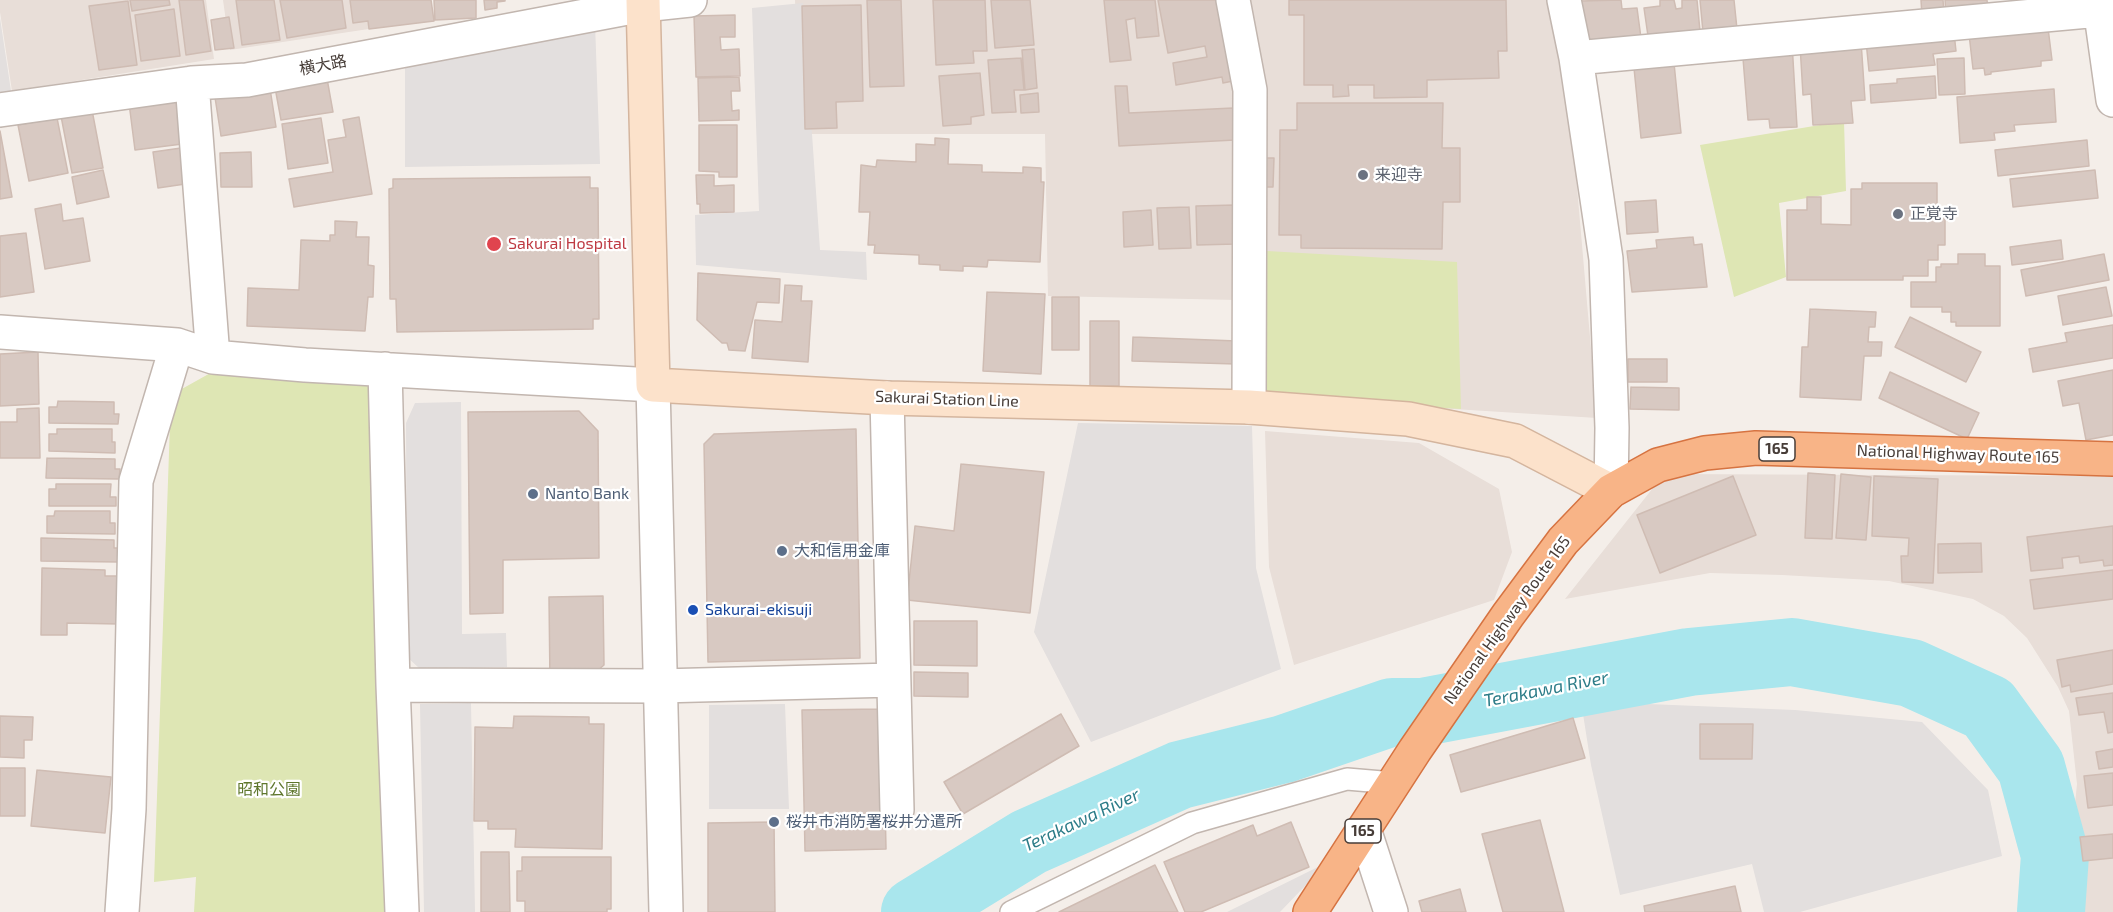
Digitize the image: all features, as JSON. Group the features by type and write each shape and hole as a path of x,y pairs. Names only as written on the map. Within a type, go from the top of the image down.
{"highway":[{"name":"National Highway Route 165","path":"1310,912 1415,750 1508,615 1563,541 1611,491 1658,465 1704,453 1756,448 2113,459"}],"main road":[{"path":"643,2 653,385"},
{"name":"Sakurai Station Line","path":"653,385 887,398 1249,407 1408,419 1515,441 1611,491"}],"street":[{"name":"横大路","path":"0,110 192,83 247,80 643,2 690,0"},
{"path":"1233,0 1250,90 1249,407"},
{"path":"1564,0 1576,58 1606,259 1612,428 1611,491"},
{"path":"1576,58 2099,5 2113,100"},
{"path":"192,83 213,357"},
{"path":"0,332 177,345 213,357 653,385 666,912"},
{"path":"122,912 129,809 136,481 177,345"},
{"path":"385,369 393,685 402,912"},
{"path":"887,398 897,810"},
{"path":"393,685 660,686 893,680"},
{"path":"1364,829 1391,912"}],"lane":[{"path":"1011,912 1192,823 1347,779 1394,783"}],"shaded area":[{"path":"0,0 206,0 214,59 12,91"},
{"path":"223,0 427,0 428,20 230,50"},
{"path":"795,0 1228,0 1245,89 1237,300 1048,296 1045,134 801,134"},
{"path":"1238,0 1554,0 1566,60 1597,418 1263,397"},
{"path":"803,3 820,250 866,252 867,280 696,265 695,215 759,211 752,8"},
{"path":"0,18 11,91 0,92"},
{"path":"595,23 600,164 405,167 405,58"},
{"path":"461,402 462,634 506,633 507,667 419,668 407,657 406,423 415,403"},
{"path":"1078,423 1252,426 1256,568 1281,669 1091,742 1034,632"},
{"path":"1265,431 1419,443 1499,489 1512,552 1494,600 1294,665 1269,567"},
{"path":"1664,474 2113,476 2113,912 2064,912 2077,784 2069,711 2058,687 2027,638 2004,616 1973,599 1889,581 1782,575 1710,573 1565,599"},
{"path":"471,703 475,912 424,912 420,704"},
{"path":"785,704 789,809 709,809 709,705"},
{"path":"1648,704 1795,710 1922,722 1988,790 2002,856 1800,912 1764,912 1752,864 1620,895 1591,765 1583,714"},
{"path":"1328,862 1280,912 1227,912"}],"green space":[{"path":"1844,121 1846,191 1779,203 1786,277 1734,297 1700,145"},
{"path":"1250,250 1457,262 1461,409 1263,397"},
{"name":"昭和公園","path":"214,371 370,386 386,912 194,912 196,877 154,882 171,395"}],"building":[{"path":"130,0 169,0 170,5 132,11"},
{"path":"179,0 203,0 211,51 186,55"},
{"path":"236,0 274,0 280,40 242,45"},
{"path":"280,0 342,0 346,28 287,38"},
{"path":"350,0 431,0 434,21 369,29 368,21 353,23"},
{"path":"434,0 476,0 476,18 435,20"},
{"path":"484,0 505,1 497,2 497,8 485,10"},
{"path":"867,0 901,0 904,86 870,87"},
{"path":"933,0 985,0 987,51 973,51 974,63 936,65"},
{"path":"991,0 1030,0 1034,45 995,48"},
{"path":"1104,0 1155,0 1159,36 1137,38 1135,18 1126,20 1131,60 1110,62"},
{"path":"1158,0 1224,0 1238,80 1223,83 1222,77 1176,85 1173,63 1207,57 1205,46 1168,53"},
{"path":"1289,0 1506,0 1507,51 1498,51 1499,78 1427,80 1427,97 1374,98 1374,85 1348,85 1349,96 1333,97 1333,85 1304,85 1304,15 1289,15"},
{"path":"1621,0 1622,9 1637,8 1641,38 1585,45 1580,1"},
{"path":"1660,0 1674,0 1676,9 1682,8 1682,0 1697,0 1700,31 1648,36 1644,8 1660,6"},
{"path":"1700,0 1734,0 1737,29 1703,32"},
{"path":"1921,0 1943,0 1944,14 1922,16"},
{"path":"1945,0 1987,0 1988,10 1946,14"},
{"path":"128,1 137,65 99,70 89,6"},
{"path":"861,5 863,101 836,102 837,128 805,129 802,6"},
{"path":"174,9 180,56 141,61 135,15"},
{"path":"735,15 735,37 720,37 721,50 739,49 740,76 696,77 694,16"},
{"path":"229,17 234,48 215,50 211,20"},
{"path":"2048,28 2052,60 2041,61 2041,66 1991,72 1985,75 1984,68 1973,69 1969,34"},
{"path":"1954,33 1956,51 1933,54 1935,65 1869,71 1866,41"},
{"path":"1861,41 1865,100 1851,101 1853,123 1813,125 1811,94 1803,95 1800,45"},
{"path":"1792,43 1797,127 1770,128 1769,119 1748,120 1742,46"},
{"path":"1034,49 1037,88 1025,90 1022,50"},
{"path":"1673,53 1681,133 1641,138 1633,58"},
{"path":"1021,58 1024,90 1014,90 1016,112 992,113 988,60"},
{"path":"1964,58 1965,94 1939,95 1937,59"},
{"path":"326,73 333,112 281,120 274,82"},
{"path":"980,73 984,115 971,117 971,124 943,126 939,76"},
{"path":"1935,76 1936,98 1871,103 1870,85 1897,83 1897,79"},
{"path":"739,77 740,91 731,91 732,111 739,110 739,120 699,121 698,78"},
{"path":"269,82 276,127 221,136 214,91"},
{"path":"1115,86 1127,86 1129,113 1233,108 1235,140 1119,146"},
{"path":"2054,89 2056,122 2014,125 2015,131 1994,133 1995,140 1960,143 1957,97"},
{"path":"1038,93 1039,112 1021,113 1020,95"},
{"path":"183,95 190,143 135,150 129,103"},
{"path":"1297,103 1443,103 1442,148 1460,148 1460,202 1443,202 1442,249 1301,248 1301,235 1279,235 1280,130 1297,130"},
{"path":"92,110 103,168 72,173 61,116"},
{"path":"359,117 372,194 294,207 289,179 333,172 328,140 346,137 343,120"},
{"path":"57,118 68,173 29,181 18,125"},
{"path":"321,118 328,163 288,169 282,124"},
{"path":"699,125 737,125 737,177 719,177 719,172 699,171"},
{"path":"0,131 12,197 0,199"},
{"path":"935,138 949,139 948,164 982,165 982,172 1023,173 1023,167 1041,168 1041,182 1044,182 1040,262 988,260 987,267 963,266 963,271 940,270 940,265 919,264 919,255 874,253 875,245 868,245 870,212 859,212 861,165 876,167 877,160 916,162 916,144 935,145"},
{"path":"2087,140 2089,166 1998,176 1995,150"},
{"path":"188,147 192,183 158,188 153,152"},
{"path":"251,152 252,187 221,187 220,153"},
{"path":"1260,158 1274,158 1273,187 1259,187"},
{"path":"103,170 109,197 77,204 72,177"},
{"path":"2095,170 2098,198 2013,207 2010,179"},
{"path":"696,175 714,175 714,186 734,185 734,212 700,213 700,204 697,204"},
{"name":"Sakurai Hospital","path":"590,177 590,188 598,188 599,319 593,319 593,329 397,332 396,299 390,299 389,189 393,188 393,179"},
{"path":"1862,183 1937,183 1937,211 1945,211 1945,245 1938,245 1938,260 1928,260 1928,276 1903,276 1903,280 1787,280 1787,210 1807,210 1807,197 1821,197 1821,224 1851,225 1851,189 1862,189"},
{"path":"1656,200 1658,232 1627,234 1625,202"},
{"path":"61,204 63,221 83,218 90,261 45,269 35,209"},
{"path":"1235,205 1236,244 1197,245 1196,206"},
{"path":"1189,207 1191,248 1159,249 1157,208"},
{"path":"1151,210 1153,245 1124,247 1123,212"},
{"path":"335,221 357,222 356,237 369,237 368,265 374,266 373,297 368,297 365,331 247,326 248,288 299,290 301,240 330,241 330,235 335,235"},
{"path":"26,233 34,292 0,297 0,236"},
{"path":"1693,237 1694,245 1702,244 1707,287 1632,292 1627,251 1657,248 1656,240"},
{"path":"2061,240 2063,259 2012,265 2010,247"},
{"path":"1958,254 1985,254 1985,266 2000,266 2000,326 1956,326 1956,322 1951,322 1951,312 1942,312 1942,307 1911,307 1911,282 1936,282 1936,267 1941,267 1941,264 1958,264"},
{"path":"2104,254 2109,280 2026,296 2021,270"},
{"path":"698,273 780,279 779,303 757,302 745,351 729,350 727,343 722,343 697,320"},
{"path":"785,285 802,286 801,301 812,301 808,362 752,358 755,320 782,322"},
{"path":"2106,287 2112,316 2063,325 2058,296"},
{"path":"987,292 1045,294 1041,374 983,371"},
{"path":"1052,297 1079,297 1079,350 1052,350"},
{"path":"1810,309 1876,312 1875,327 1869,327 1868,342 1882,342 1881,356 1864,356 1861,400 1800,397 1802,347 1808,347"},
{"path":"1910,317 1981,352 1966,382 1895,347"},
{"path":"1090,321 1119,321 1119,386 1090,386"},
{"path":"2113,325 2113,358 2033,372 2029,349 2067,342 2065,333"},
{"path":"1133,337 1237,341 1236,364 1132,361"},
{"path":"38,352 39,404 0,406 0,354"},
{"path":"1628,359 1667,359 1667,382 1628,382"},
{"path":"2113,370 2113,435 2086,440 2079,403 2063,406 2058,381"},
{"path":"1890,372 1979,413 1967,439 1879,398"},
{"path":"1631,387 1679,388 1679,410 1630,409"},
{"path":"58,401 114,402 114,414 119,414 118,424 49,423 49,407 57,407"},
{"path":"39,408 40,458 0,458 0,422 17,422 17,409"},
{"name":"Nanto Bank","path":"579,411 598,431 599,558 503,560 503,613 470,614 468,412"},
{"path":"57,429 112,429 115,453 49,451 49,434 57,434"},
{"name":"大和信用金庫","path":"856,429 860,658 708,662 704,444 714,434"},
{"path":"47,458 115,459 115,469 120,469 119,479 46,478"},
{"path":"961,464 1044,472 1030,613 907,600 915,526 954,531"},
{"path":"1808,473 1835,475 1832,539 1805,538"},
{"path":"1841,474 1871,477 1866,540 1836,538"},
{"path":"1733,476 1756,535 1660,573 1637,515"},
{"path":"1874,476 1938,479 1933,583 1902,582 1901,556 1908,556 1909,538 1872,536"},
{"path":"56,484 111,484 110,497 116,497 116,506 49,506 49,489 56,489"},
{"path":"55,511 110,511 110,523 115,523 115,534 47,533 47,516 54,516"},
{"path":"2113,526 2113,565 2104,566 2103,560 2080,563 2079,556 2062,558 2063,568 2031,571 2027,537"},
{"path":"41,538 114,540 114,548 119,548 119,562 41,561"},
{"path":"1981,543 1982,572 1938,573 1938,544"},
{"path":"42,568 105,570 105,576 123,576 119,624 67,623 67,635 41,635"},
{"path":"2113,570 2113,599 2034,609 2030,580"},
{"path":"603,596 604,665 583,683 550,684 549,597"},
{"path":"914,621 977,621 977,666 914,665"},
{"path":"2113,650 2113,684 2071,692 2070,685 2062,687 2057,660"},
{"path":"914,672 968,673 968,697 914,696"},
{"path":"2113,693 2113,732 2108,733 2104,712 2079,715 2076,698"},
{"path":"883,709 886,849 805,851 802,710"},
{"path":"1061,714 1079,746 963,814 944,782"},
{"path":"0,716 33,717 32,740 24,740 24,758 0,757"},
{"path":"514,716 589,717 589,724 604,724 602,849 515,847 516,829 488,829 488,821 474,821 475,727 513,728"},
{"path":"1573,718 1585,758 1461,792 1450,755"},
{"path":"1700,724 1753,724 1752,759 1700,759"},
{"path":"2113,749 2113,767 2099,769 2096,752"},
{"path":"0,768 25,768 25,816 0,816"},
{"path":"37,770 111,777 105,833 31,826"},
{"path":"2113,773 2113,805 2088,808 2084,776"},
{"path":"1540,820 1564,912 1503,912 1482,834"},
{"name":"桜井市消防署桜井分遣所","path":"774,822 775,912 708,912 708,823"},
{"path":"1291,822 1309,867 1201,912 1185,912 1164,862 1253,825 1257,836"},
{"path":"2113,834 2113,858 2083,861 2080,837"},
{"path":"481,852 509,852 510,912 481,912"},
{"path":"522,857 611,857 611,909 607,909 607,912 525,912 525,901 517,901 517,871 522,871"},
{"path":"1155,865 1178,912 1059,912"},
{"path":"1735,886 1741,912 1645,912 1644,906"},
{"path":"1460,889 1466,912 1422,912 1419,901"}],"waterway":[{"name":"Terakawa River","path":"915,912 1029,842 1180,775 1284,749 1392,712 1423,712 1689,662 1792,652 1911,673 1988,708 2031,767 2055,855 2051,912"}],"place":[{"name":"来迎寺","path":"1363,175"},
{"name":"正覚寺","path":"1898,214"},
{"name":"Sakurai Hospital","path":"494,244"},
{"name":"Nanto Bank","path":"533,494"},
{"name":"大和信用金庫","path":"782,551"},
{"name":"Sakurai-ekisuji","path":"693,610"},
{"name":"桜井市消防署桜井分遣所","path":"774,822"}]}
